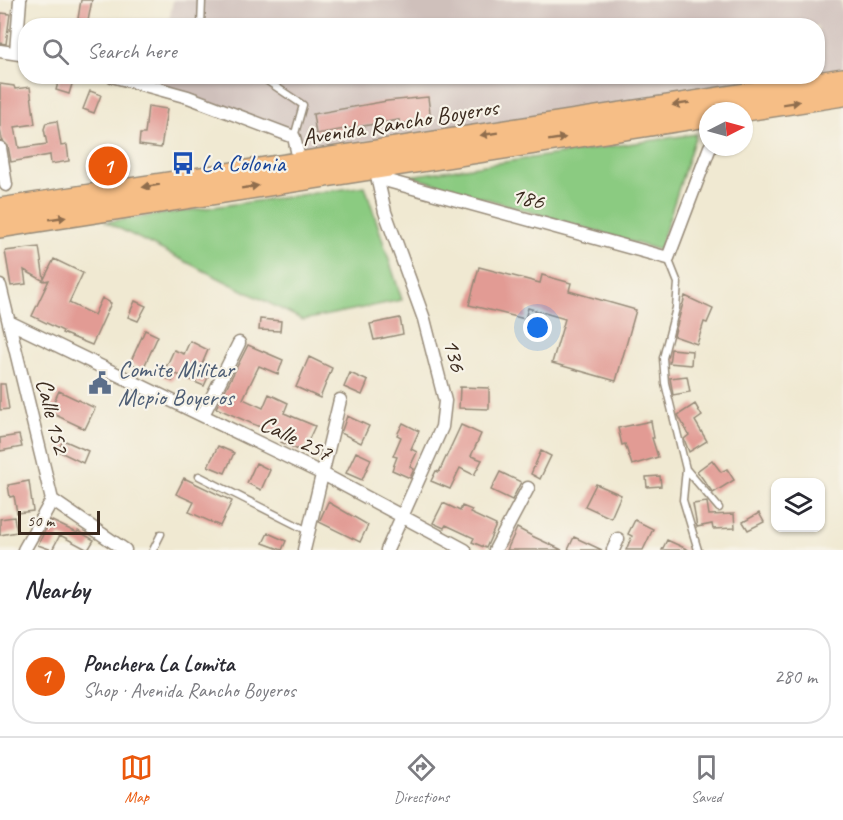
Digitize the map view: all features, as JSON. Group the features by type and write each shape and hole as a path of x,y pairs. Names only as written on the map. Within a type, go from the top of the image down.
{"highway":[{"name":"Avenida Rancho Boyeros","path":"825,82 843,79"},
{"name":"Avenida Rancho Boyeros","path":"0,209 811,84"},
{"path":"753,109 843,95"},
{"name":"Avenida Rancho Boyeros","path":"0,227 376,172 699,118"}],"street":[{"path":"20,0 20,18"},
{"path":"0,51 18,53"},
{"path":"141,84 188,97 294,137 300,164"},
{"path":"0,148 6,185"},
{"path":"668,258 707,156"},
{"name":"186","path":"376,172 668,258"},
{"name":"136","path":"376,172 385,212 424,319 445,401 442,427 387,550"},
{"name":"Calle 152","path":"0,286 51,500"},
{"name":"Calle 257","path":"9,322 323,474 465,550"},
{"path":"203,415 239,343"},
{"path":"304,550 340,399"},
{"path":"495,550 528,488"},
{"path":"24,550 51,500 109,546 124,550"}],"lane":[{"path":"201,18 202,0"},
{"path":"272,84 303,105 294,137"},
{"path":"668,258 678,283 675,308 663,358 664,374 686,469 683,500 698,550"},
{"path":"686,469 718,508"},
{"path":"199,476 309,532"},
{"path":"153,550 161,534"}],"shaded area":[{"path":"173,0 840,0 843,17 843,70 825,73 825,18 170,18"},
{"path":"157,84 760,84 593,112 297,150 294,137 156,88"}],"green space":[{"path":"696,134 659,250 410,176"},
{"path":"365,186 402,300 303,320 106,222"}],"building":[{"path":"81,0 92,0 89,18 78,18"},
{"path":"1,13 10,14 6,44 0,43"},
{"path":"0,84 14,86 15,89 30,87 35,124 15,127 19,148 47,144 44,129 46,123 57,121 61,146 67,145 69,161 51,164 50,155 11,162 8,146 2,140 0,130"},
{"path":"58,84 72,84 69,94 56,90"},
{"path":"90,91 101,95 94,113 83,109"},
{"path":"428,97 431,121 399,124 399,120 316,134 313,114 387,101"},
{"path":"148,106 167,109 161,148 139,145 140,134 145,134"},
{"path":"39,247 44,279 54,259 83,273 69,303 94,315 102,298 111,303 92,345 62,333 63,331 32,316 49,280 44,281 24,270 26,284 11,286 5,251"},
{"path":"479,267 540,283 542,275 571,283 569,291 636,310 616,381 552,363 565,319 528,308 525,319 469,305"},
{"path":"685,296 713,309 707,323 704,322 697,344 674,336"},
{"path":"135,301 146,306 138,321 128,317"},
{"path":"400,318 403,334 374,340 370,324"},
{"path":"260,319 281,321 280,331 259,330"},
{"path":"145,330 158,336 143,369 130,363"},
{"path":"190,341 208,350 199,371 209,375 204,386 176,374 172,381 162,376 174,350 184,354"},
{"path":"248,345 283,360 278,374 259,366 243,399 263,408 269,394 288,403 284,413 315,426 303,452 281,442 283,437 216,408"},
{"path":"671,349 692,351 691,365 669,363"},
{"path":"309,357 332,368 320,398 296,387"},
{"path":"350,373 368,381 362,395 344,387"},
{"path":"687,376 690,392 673,395 670,378"},
{"path":"0,384 5,384 9,409 0,410"},
{"path":"460,387 489,388 489,409 459,408"},
{"path":"59,391 95,408 85,429 49,412"},
{"path":"695,404 702,416 695,421 707,441 689,452 684,439 689,435 678,415"},
{"path":"347,416 369,426 361,443 341,433"},
{"path":"651,421 654,438 652,438 658,457 632,465 625,444 622,445 618,428"},
{"path":"403,423 419,431 411,449 417,452 410,467 414,469 410,478 392,470 397,457 393,456 401,437 397,435"},
{"path":"461,425 481,434 471,456 482,460 474,475 460,468 450,489 431,481 436,471 439,472"},
{"path":"19,435 22,447 0,451 0,438"},
{"path":"63,440 88,451 83,463 58,451"},
{"path":"218,446 234,453 225,473 208,466"},
{"path":"541,451 551,456 540,479 531,474"},
{"path":"356,452 371,459 362,480 346,473"},
{"path":"712,460 721,472 727,469 734,480 713,493 697,471"},
{"path":"256,463 270,470 261,490 247,483"},
{"path":"500,472 521,482 512,500 491,490"},
{"path":"660,476 661,486 647,487 646,477"},
{"path":"184,478 232,501 220,526 189,512 194,502 176,494"},
{"path":"29,481 33,511 17,513 14,496 10,497 8,485"},
{"path":"596,484 621,495 611,518 585,506"},
{"path":"328,502 368,525 360,542 319,522"},
{"path":"707,502 709,515 734,514 735,528 713,529 712,524 697,527 693,504"},
{"path":"443,503 460,511 462,506 472,510 470,513 496,525 486,548 472,542 474,538 446,525 444,528 433,523"},
{"path":"759,513 764,522 748,530 743,522"},
{"path":"14,517 17,532 0,535 0,519"},
{"path":"50,520 94,540 88,550 60,535 52,550 38,545"},
{"path":"635,520 653,529 643,550 626,550 632,536 628,534"},
{"path":"517,528 532,536 562,550 507,550"},
{"path":"268,533 286,541 282,550 263,543"},
{"path":"574,537 602,550 568,550"},
{"path":"667,540 689,550 662,550"}],"place":[{"name":"La Colonia","path":"183,163"},
{"name":"Ponchera La Lomita","path":"108,166"},
{"name":"Comite Militar Mcpio Boyeros","path":"100,383"}]}
